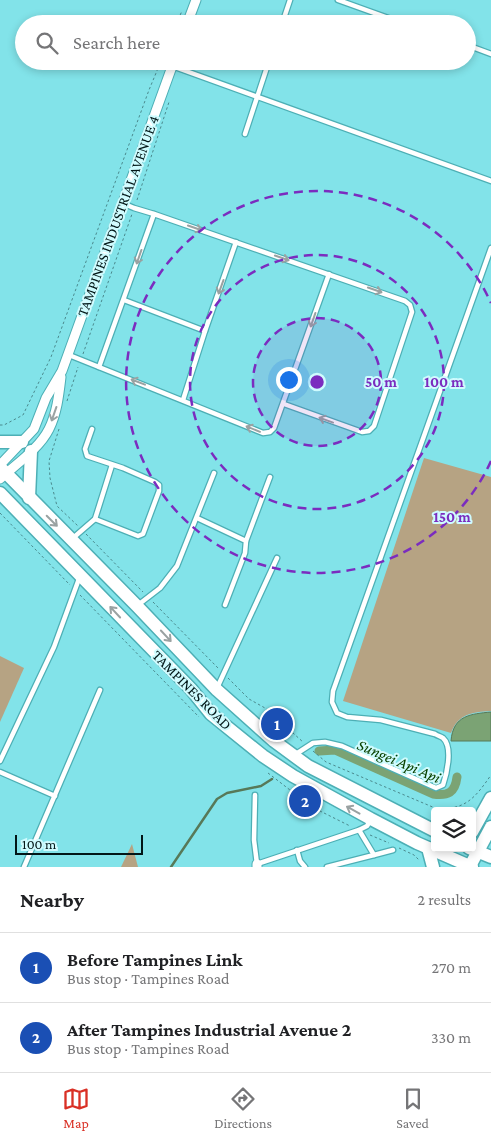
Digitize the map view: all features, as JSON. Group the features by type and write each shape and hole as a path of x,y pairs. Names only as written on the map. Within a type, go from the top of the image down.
{"main road":[{"path":"0,442 22,442"},
{"path":"30,498 31,452"},
{"name":"TAMPINES ROAD","path":"2,471 137,606 217,690 292,756 431,829"},
{"name":"TAMPINES ROAD","path":"0,493 191,689 212,714 276,766 455,864 471,867"},
{"path":"477,817 491,798"},
{"path":"417,822 431,823"},
{"path":"476,846 491,827"},
{"path":"428,848 433,867"},
{"path":"476,851 491,857"},
{"path":"455,864 461,852"},
{"path":"471,867 473,852"}],"street":[{"path":"190,15 196,0"},
{"name":"TAMPINES INDUSTRIAL AVENUE 4","path":"2,471 34,428 46,398 69,355 171,70"},
{"name":"TAMPINES INDUSTRIAL AVENUE 4","path":"2,471 31,452 48,430 58,403 62,371"}],"lane":[{"path":"285,15 290,0"},
{"path":"338,0 381,15"},
{"path":"476,48 491,54"},
{"path":"189,70 491,181"},
{"path":"244,134 266,70"},
{"path":"122,203 329,274 405,301 410,305 412,312 374,426 369,431 362,432 284,404"},
{"path":"100,367 154,214"},
{"path":"183,400 236,242"},
{"path":"292,756 313,743 325,742 342,746 436,788 444,785 448,748 443,738 435,734 381,720 348,717 337,713 332,702 333,691 491,248"},
{"path":"69,355 263,433 270,432 274,428 284,404 329,274"},
{"path":"124,300 205,331"},
{"path":"92,430 85,453 87,456 159,485 159,491 143,534 138,536 95,518"},
{"path":"71,540 95,518 112,465"},
{"path":"137,606 160,588 177,566 198,518 214,473"},
{"path":"224,605 245,553 246,541 270,477"},
{"path":"198,518 246,541"},
{"path":"217,690 277,558"},
{"path":"0,760 54,647 80,575"},
{"path":"24,867 100,690"},
{"path":"0,772 54,796"},
{"path":"255,795 254,840 257,865 359,830 367,826 371,819"},
{"path":"359,830 374,855"},
{"path":"297,850 300,861 305,867"},
{"path":"327,867 393,850"}],"path":[{"path":"180,15 183,8"},
{"path":"0,425 4,425 24,415 51,357 158,70"},
{"path":"67,402 169,103"},
{"path":"59,430 49,461 50,478 57,506 249,699 265,708 326,762 435,808 458,808 470,801 491,775"},
{"path":"0,513 75,590"}],"shaded area":[{"path":"424,458 491,477 491,711 467,715 458,722 451,733 343,701"},
{"path":"0,656 24,668 0,722"},
{"path":"491,712 491,741 451,741 452,732 459,721 470,715"},
{"path":"132,844 138,867 121,867"}],"waterway":[{"name":"Sungei Api Api","path":"319,751 335,750 433,794 447,794 450,792 455,787 457,777"},
{"name":"Sungei Api Api","path":"171,867 217,799 227,793 261,786 272,779"}],"place":[{"name":"Before Tampines Link","path":"277,724"},
{"name":"After Tampines Industrial Avenue 2","path":"305,801"}]}
